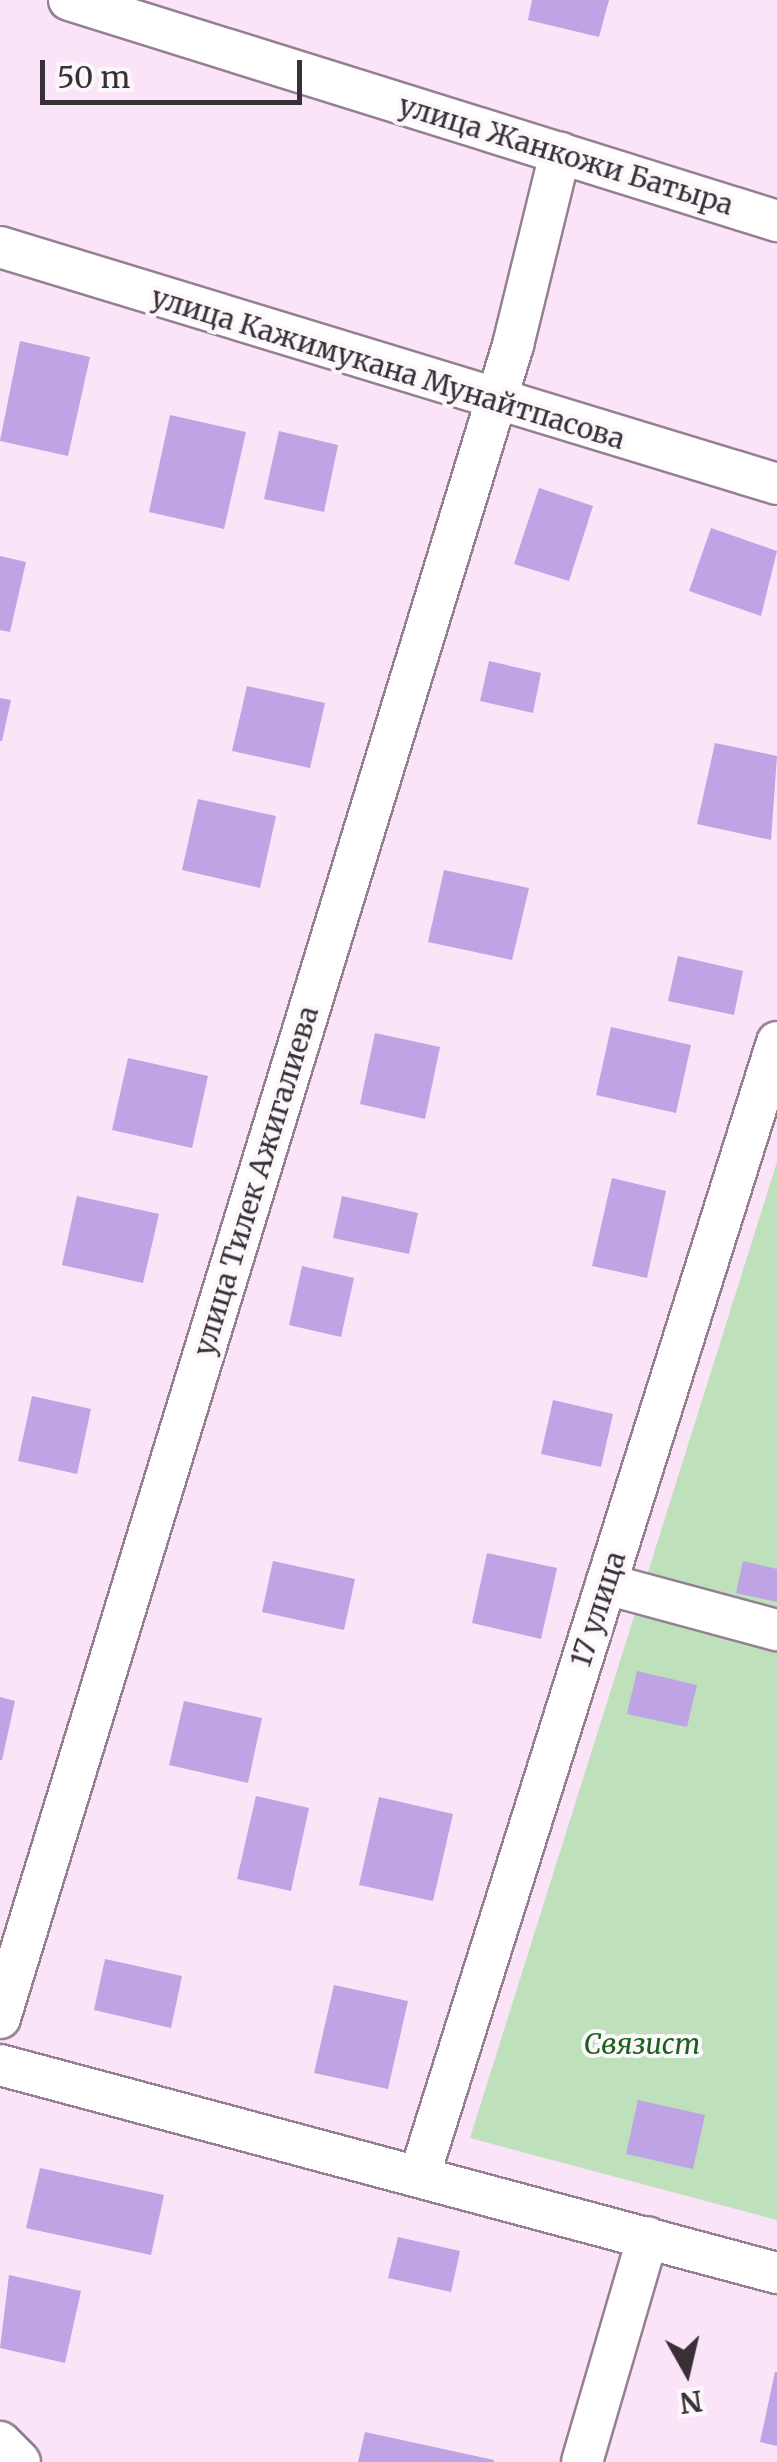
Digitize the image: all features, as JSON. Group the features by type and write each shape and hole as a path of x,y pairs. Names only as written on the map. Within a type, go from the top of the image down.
{"street":[{"name":"улица Жанкожи Батыра","path":"69,0 165,14 560,153 777,221"},
{"name":"улица Тилек Ажигалиева","path":"0,2018 513,345 560,153"},
{"name":"улица Кажимукана Мунайтпасова","path":"0,246 495,404 777,484"},
{"name":"17 улица","path":"419,2177 776,1050"},
{"path":"606,1584 777,1630"},
{"path":"0,2065 777,2273"},
{"path":"582,2462 648,2238"},
{"path":"0,2442 20,2462"}],"green space":[{"name":"Связист","path":"777,1162 777,2220 470,2138"}],"building":[{"path":"532,0 609,0 599,37 528,20"},
{"path":"20,341 90,357 68,456 0,441"},
{"path":"170,415 246,432 224,529 149,512"},
{"path":"279,431 338,445 324,512 264,499"},
{"path":"539,488 593,506 569,581 514,564"},
{"path":"711,528 777,551 761,616 689,591"},
{"path":"0,556 26,562 10,632 0,630"},
{"path":"489,661 541,673 533,713 480,701"},
{"path":"247,686 325,703 310,768 232,751"},
{"path":"0,698 11,700 2,741 0,741"},
{"path":"715,743 777,756 771,840 697,824"},
{"path":"198,799 276,816 260,888 182,870"},
{"path":"444,870 529,888 512,960 428,942"},
{"path":"678,956 743,971 734,1015 668,1001"},
{"path":"611,1027 691,1045 676,1113 596,1095"},
{"path":"375,1033 440,1047 425,1119 360,1104"},
{"path":"128,1058 208,1076 192,1148 112,1130"},
{"path":"612,1178 666,1191 647,1278 592,1266"},
{"path":"77,1196 159,1214 143,1283 62,1265"},
{"path":"342,1196 418,1213 409,1254 333,1238"},
{"path":"302,1266 354,1278 341,1337 289,1325"},
{"path":"32,1396 91,1409 77,1474 18,1461"},
{"path":"553,1400 613,1414 601,1467 541,1454"},
{"path":"487,1553 557,1568 541,1639 472,1623"},
{"path":"273,1561 355,1579 344,1630 262,1612"},
{"path":"743,1561 777,1569 777,1602 736,1593"},
{"path":"637,1671 697,1685 687,1727 627,1714"},
{"path":"0,1697 15,1701 2,1760 0,1760"},
{"path":"184,1701 262,1718 248,1783 169,1765"},
{"path":"256,1796 309,1808 291,1891 237,1879"},
{"path":"379,1797 453,1814 433,1901 359,1885"},
{"path":"105,1959 182,1976 171,2028 94,2010"},
{"path":"334,1985 408,2001 388,2089 314,2073"},
{"path":"638,2100 705,2115 693,2169 626,2154"},
{"path":"40,2168 164,2195 151,2255 26,2228"},
{"path":"398,2237 460,2251 451,2292 388,2278"},
{"path":"9,2275 81,2291 65,2363 0,2348"},
{"path":"777,2372 777,2446 760,2442"},
{"path":"365,2432 494,2460 494,2462 358,2462"}]}
